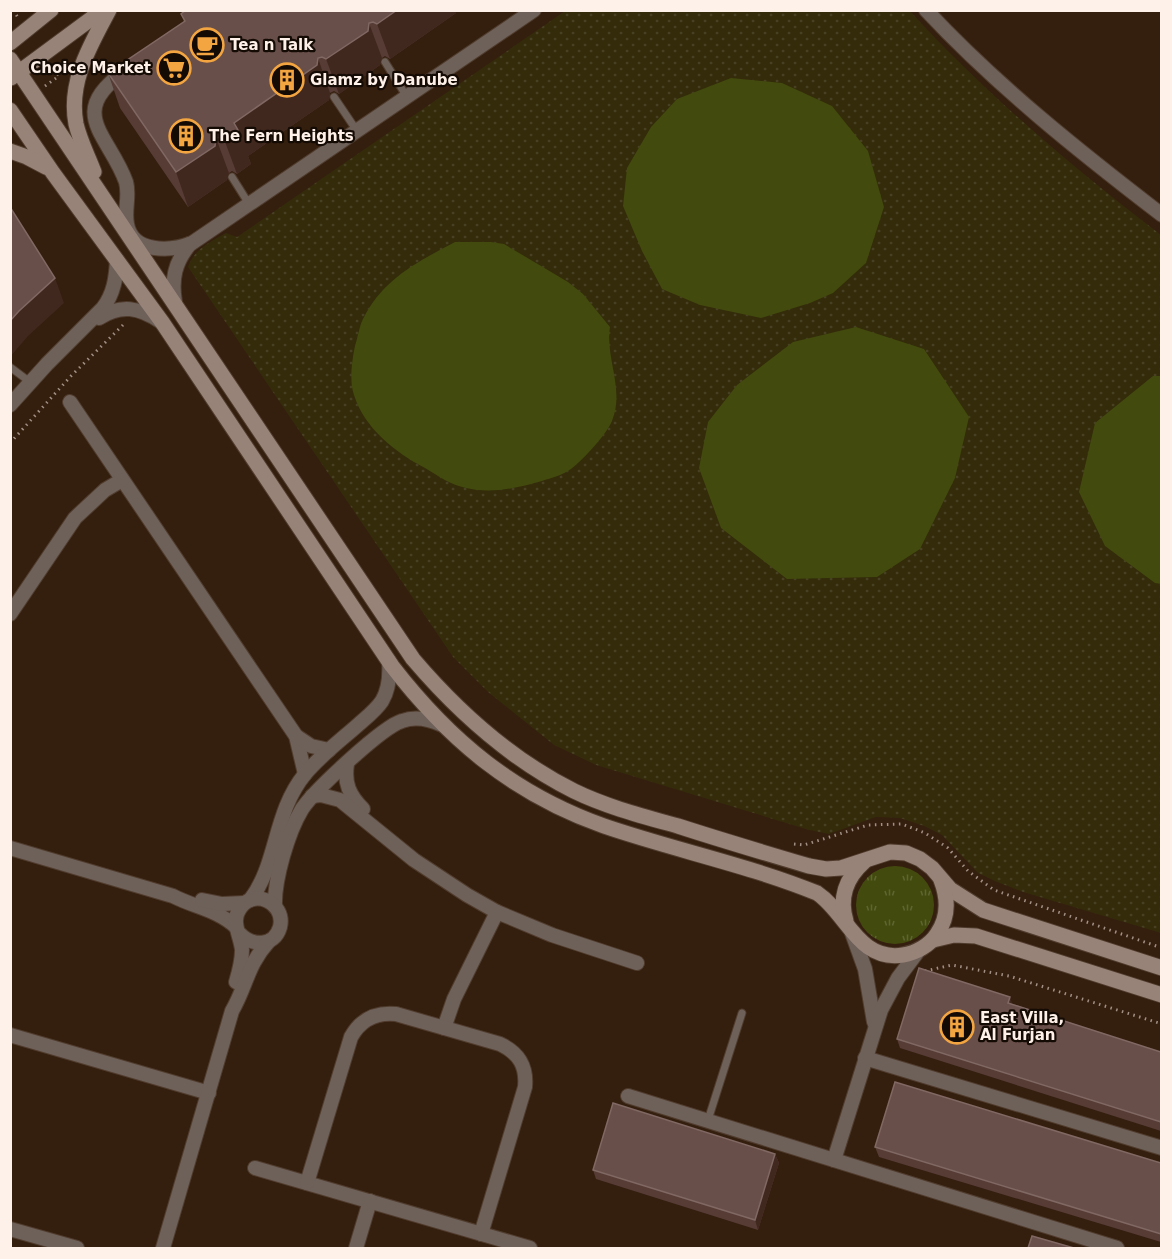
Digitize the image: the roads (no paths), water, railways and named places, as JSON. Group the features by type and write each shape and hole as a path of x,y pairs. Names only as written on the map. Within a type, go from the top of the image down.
{"street":[{"path":"10,43 51,10"},
{"path":"103,10 38,57 12,66 130,235 413,659 440,691 470,720 502,747 537,770 565,786 613,807 809,866 826,869 841,868 890,852 906,853 920,859 960,897 983,910 1161,968"},
{"path":"107,202 82,143 76,124 75,104 76,85 81,67 109,10"},
{"path":"138,63 108,83 101,92 95,108 96,124 125,181 128,195 126,222 130,235 140,243 153,248 173,249 192,243 534,10"},
{"path":"926,10 1012,92 1161,215"},
{"path":"10,110 52,173 162,322 389,661 416,697 470,751 501,774 534,794 604,826 801,886 817,893 828,900 867,948 888,955 909,954 933,940 946,911 947,900 941,880"},
{"path":"10,151 40,162 52,173"},
{"path":"175,302 173,276 177,264 192,243"},
{"path":"10,405 110,299 116,277 117,260"},
{"path":"89,323 117,309 128,308 141,310 162,322"},
{"path":"70,402 296,736 305,774"},
{"path":"10,614 75,518 105,490 122,480"},
{"path":"163,1248 232,1011 241,960 237,914 260,886 286,804 305,774 382,701 388,681 389,661"},
{"path":"232,1011 240,998 254,959 278,932 281,919 275,906 276,886 291,833 312,796 395,723 424,718 442,725"},
{"path":"296,736 311,746 329,750"},
{"path":"344,738 359,753"},
{"path":"347,764 346,782 353,799 381,831 414,860 440,878 497,912 552,935 637,963"},
{"path":"312,796 340,800 366,822 381,831"},
{"path":"10,848 173,896 223,916 249,942 269,941"},
{"path":"874,1027 865,969 849,928 843,901 845,889 856,869 876,856"},
{"path":"173,896 192,897 222,904 261,898 275,906"},
{"path":"444,1028 454,999 497,912"},
{"path":"933,940 954,935 976,936 1161,995"},
{"path":"834,1160 874,1027 897,978 919,950"},
{"path":"307,1183 355,1030 366,1019 388,1013 444,1028 508,1048 515,1053 525,1069 525,1087 481,1234"},
{"path":"10,1035 209,1093"},
{"path":"865,1058 1161,1149"},
{"path":"628,1096 1117,1248"},
{"path":"255,1168 530,1248"},
{"path":"356,1248 370,1202"},
{"path":"10,1229 77,1248"}],"lane":[{"path":"385,62 407,97"},
{"path":"333,97 357,131"},
{"path":"232,177 249,204"},
{"path":"10,368 30,382"},
{"path":"708,1120 742,1013"}],"place":[{"name":"Tea n Talk","path":"207,45"},
{"name":"Choice Market","path":"174,68"},
{"name":"Glamz by Danube","path":"287,80"},
{"name":"The Fern Heights","path":"186,136"},
{"name":"East Villa, Al Furjan","path":"957,1027"}]}
